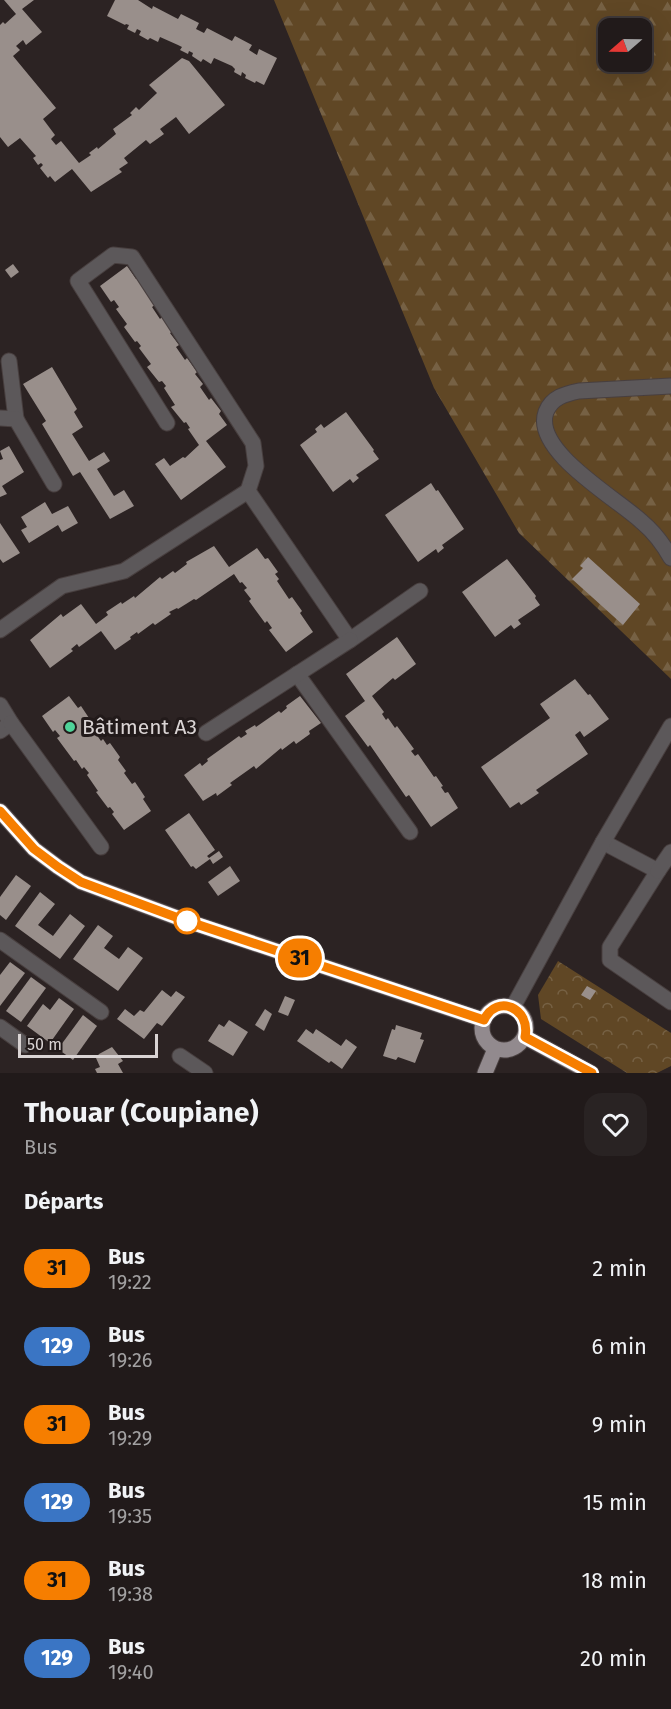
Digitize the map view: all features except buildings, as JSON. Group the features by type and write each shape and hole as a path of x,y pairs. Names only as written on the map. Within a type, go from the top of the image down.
{"main road":[{"path":"0,811 34,849 81,882 181,919 484,1020"},
{"path":"497,1007 513,1007 523,1016 526,1023 525,1037 521,1043 509,1050 495,1049 484,1039 482,1031 484,1020 490,1011 497,1007"},
{"path":"525,1037 591,1073"},
{"path":"485,1073 495,1049"}],"street":[{"path":"0,630 62,586 124,572 248,491 256,466 253,443 132,257 113,255 78,280 167,423"},
{"path":"9,361 16,419 54,483"},
{"path":"671,386 579,391 565,394 550,403 544,417 544,425 558,452 569,464 641,520 659,538 671,558"},
{"path":"0,418 16,419"},
{"path":"248,491 350,640"},
{"path":"206,733 350,640 420,591"},
{"path":"297,674 410,832"},
{"path":"0,705 6,727 101,848"},
{"path":"513,1007 603,842 671,726"},
{"path":"603,842 658,871"},
{"path":"671,852 610,946 610,960 671,1002"},
{"path":"0,940 101,1012"},
{"path":"0,1027 25,1045"},
{"path":"180,1056 205,1073"}],"green space":[{"path":"274,0 671,0 671,679 519,533 434,388"},
{"path":"558,961 671,1033 671,1066 657,1073 627,1073 541,1019 538,995"}],"bus line":[{"name":"31","path":"0,811 34,849 81,882 181,919 484,1020 490,1011 497,1007 513,1007 519,1011 526,1023 525,1037 592,1073"}],"place":[{"name":"Bâtiment A3","path":"70,727"}]}
